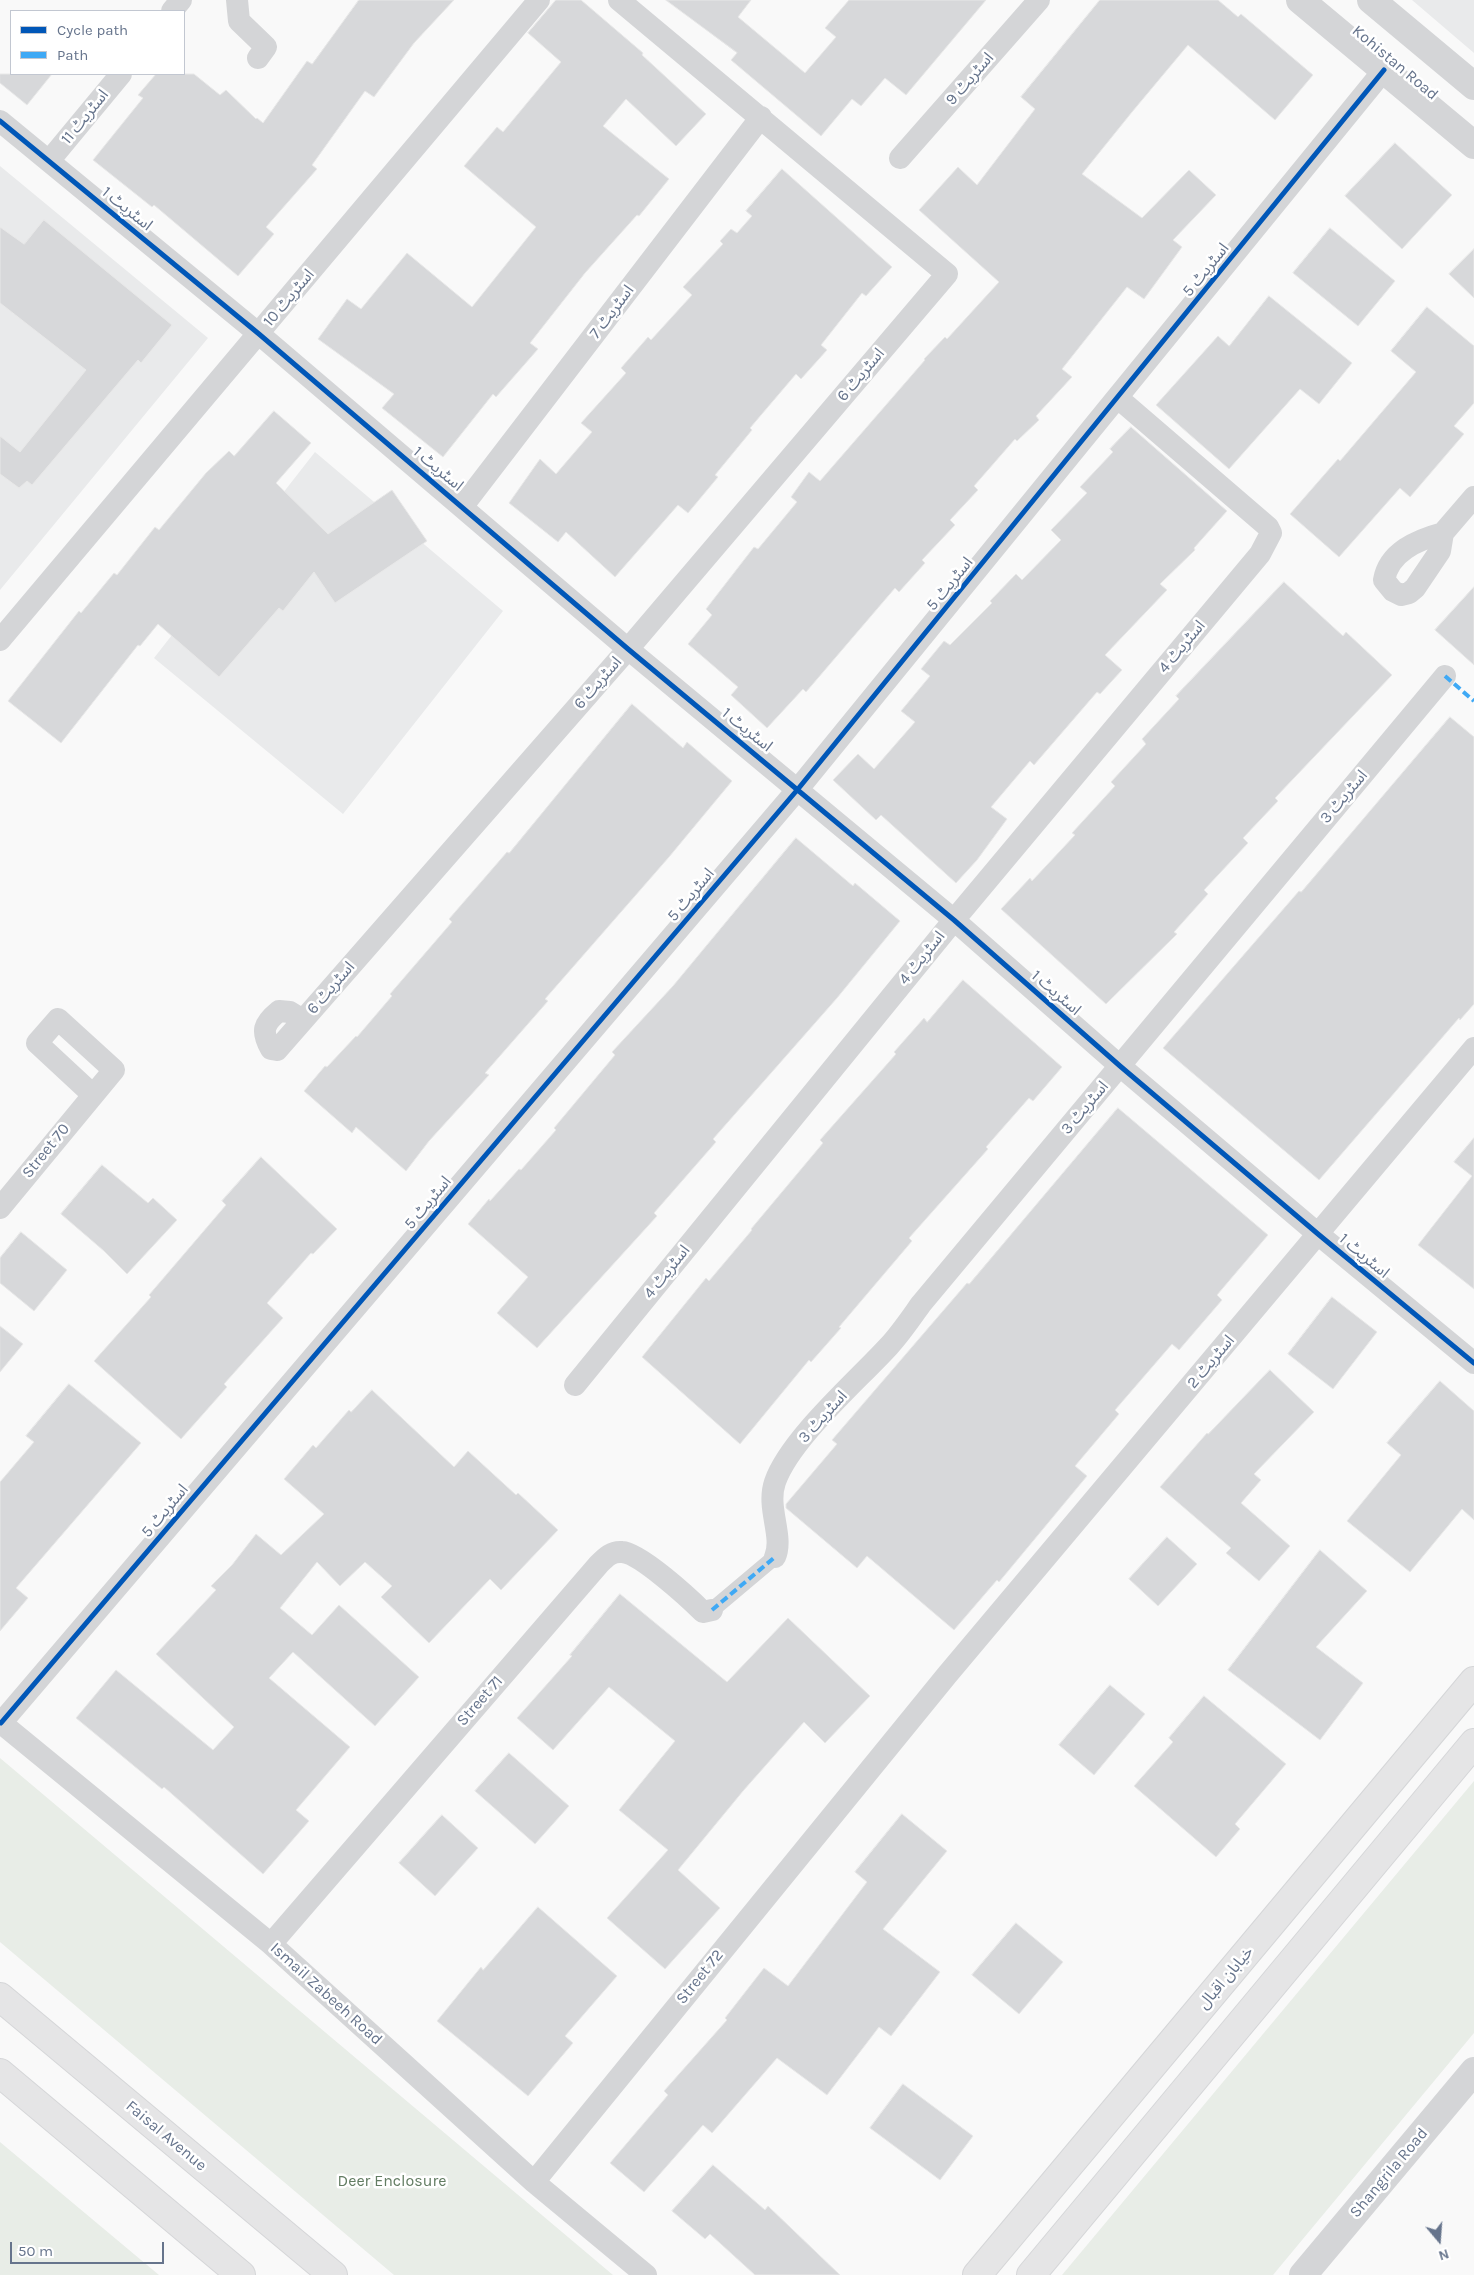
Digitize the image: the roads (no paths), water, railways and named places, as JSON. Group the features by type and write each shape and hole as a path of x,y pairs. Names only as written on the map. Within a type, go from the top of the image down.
{"main road":[{"name":"خیابان اقبال","path":"977,2275 1474,1681"},
{"path":"1031,2275 1474,1743"},
{"name":"Faisal Avenue","path":"0,1997 333,2275"},
{"path":"0,2073 241,2275"}],"street":[{"path":"173,10 181,0"},
{"path":"237,0 239,20 266,47 258,58"},
{"name":"اسٹریٹ 10","path":"0,640 539,0"},
{"path":"619,0 761,117"},
{"name":"اسٹریٹ 9","path":"900,158 1039,0"},
{"name":"Kohistan Road","path":"1300,0 1474,145"},
{"name":"Kohistan Road","path":"1371,0 1474,86"},
{"name":"اسٹریٹ 5","path":"1,1722 798,789 1384,70"},
{"name":"اسٹریٹ 11","path":"49,161 119,75"},
{"name":"اسٹریٹ 6","path":"303,1020 628,649 947,274 761,117"},
{"name":"اسٹریٹ 7","path":"462,507 761,117"},
{"name":"اسٹریٹ 1","path":"0,121 259,334 628,649 954,920 1120,1066 1318,1234 1474,1363"},
{"name":"اسٹریٹ 4","path":"575,1384 954,920 1260,554 1271,534 1268,527 1118,398"},
{"path":"1443,533 1474,497"},
{"name":"اسٹریٹ 3","path":"775,1557 778,1542 772,1507 773,1488 784,1464 801,1439 890,1344 921,1304 1445,676"},
{"name":"اسٹریٹ 2","path":"866,1772 1474,1048"},
{"name":"Street 70","path":"0,1208 93,1095"},
{"name":"Street 71","path":"271,1944 599,1564 610,1554 624,1552 643,1562 681,1590 703,1612 712,1610"},
{"path":"712,1610 775,1557"},
{"name":"Ismail Zabeeh Road","path":"1,1722 271,1944 534,2182 646,2275"},
{"name":"Street 72","path":"534,2182 866,1772"},
{"name":"Shangrila Road","path":"1304,2275 1474,2071"}],"park label":[{"name":"Deer Enclosure","path":"392,2181"}]}
